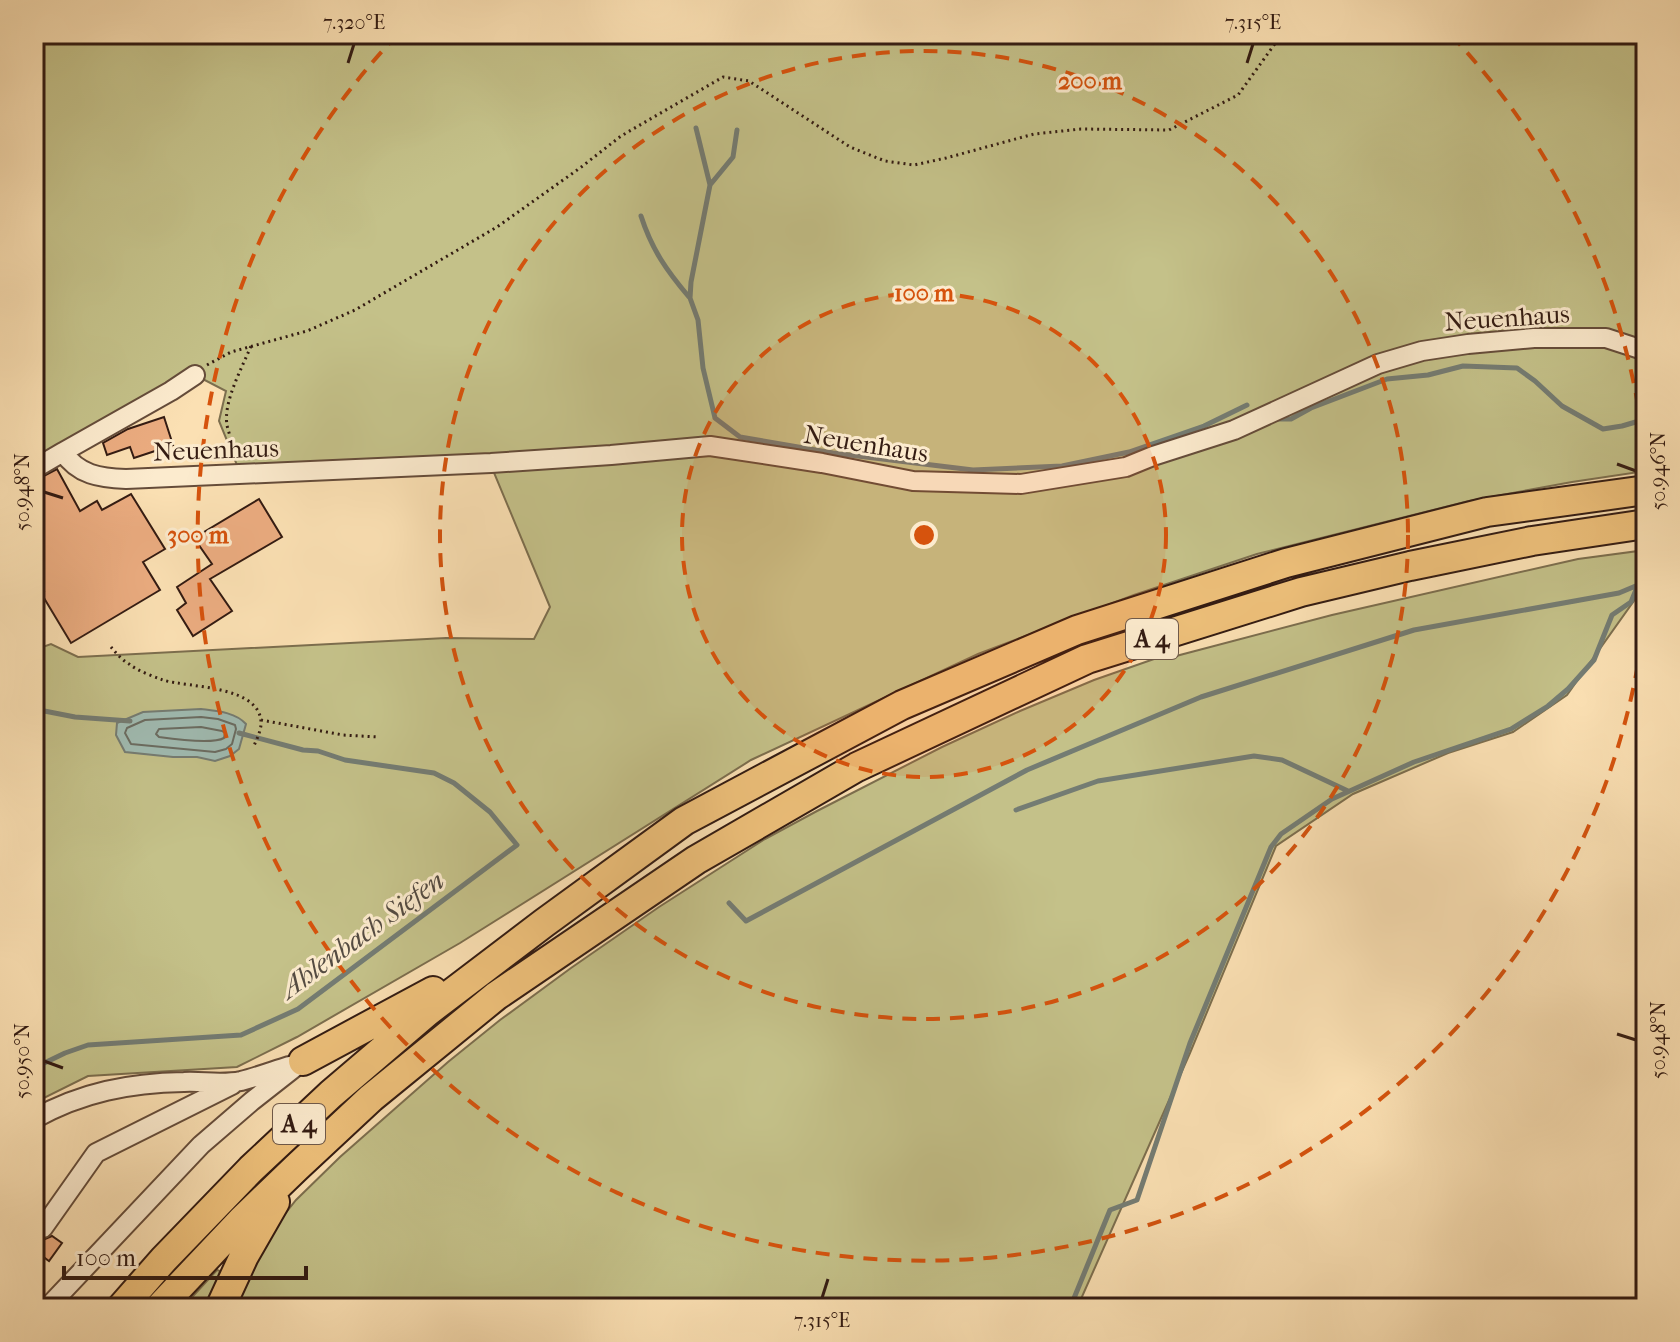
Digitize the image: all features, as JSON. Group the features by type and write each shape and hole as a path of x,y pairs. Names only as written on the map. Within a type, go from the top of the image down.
{"highway":[{"name":"A 4","path":"121,1308 229,1191 319,1105 427,1012 684,821 902,705 1077,630 1286,563 1487,512 1646,490"},
{"name":"A 4","path":"159,1308 242,1220 371,1098 496,996 696,860 857,767 1087,659 1301,592 1532,541 1646,524"},
{"path":"303,1061 495,960"},
{"path":"220,1308 244,1256 296,1168"}],"street":[{"name":"Neuenhaus","path":"63,452 80,471 104,478 126,479 491,463 710,446 913,481 1021,484 1126,467 1234,430 1378,364 1422,351 1534,338 1606,338 1646,351"},
{"name":"Neuenhaus","path":"34,469 195,375"},
{"path":"43,1228 96,1153 238,1082 303,1061"},
{"path":"47,1308 201,1145 303,1061"},
{"path":"34,1119 84,1096 115,1089 150,1083 238,1082"}],"path":[{"path":"195,375 231,352 307,331 355,310 497,227 621,136 723,77 749,81 850,147 885,161 914,165 1034,134 1081,129 1169,130 1238,95 1282,34"},
{"path":"247,475 227,427 227,412 251,346"},
{"path":"111,647 129,664 162,680 244,697 258,710 261,720 261,729 253,748"},
{"path":"261,720 343,735 378,737"}],"shaded area":[{"path":"34,34 1646,34 1646,348 1604,342 1646,355 1646,471 1469,501 1257,554 1134,595 978,654 751,760 460,943 297,1037 237,1067 88,1076 34,1103 34,650 51,644 78,657 446,638 534,639 550,607 490,463 241,475 219,421 226,391 195,375 34,466"},
{"path":"1646,550 1646,597 1636,598 1567,695 1513,732 1448,753 1353,794 1276,846 1190,1053 1077,1308 233,1308 269,1234 296,1200 448,1062 500,1020 659,907 765,839 817,811 1020,711 1094,680 1174,652 1176,656 1332,615 1578,559"},
{"path":"217,1270 220,1271 206,1308 182,1308"}],"water":[{"path":"201,709 231,715 246,724 239,749 230,756 215,761 125,752 116,735 117,723 143,712"}],"building":[{"path":"164,417 173,445 134,458 130,447 107,455 103,443 128,429"},
{"path":"57,469 80,511 97,501 102,510 131,494 165,549 143,562 160,590 71,643 41,593 44,591 34,575 34,481"},
{"path":"259,499 282,537 210,579 232,611 193,636 177,610 186,603 177,587 212,564 194,538"},
{"path":"34,1235 43,1240 52,1236 62,1243 49,1261 34,1250"}],"waterway":[{"path":"696,128 710,185"},
{"path":"737,130 733,157 710,185 690,298 698,320 703,368 715,418 740,437 833,453 973,470 1062,466 1129,452 1204,426 1247,405"},
{"path":"641,216 661,260 689,297"},
{"path":"1277,419 1291,419 1311,408 1387,379 1428,375 1463,366 1517,368 1562,406 1603,429 1646,419"},
{"path":"729,903 746,921 1027,770 1201,697 1414,630 1619,593 1638,585"},
{"path":"1070,1308 1110,1210 1137,1200 1190,1043 1271,847 1281,834 1332,799 1414,762 1511,729 1548,706 1594,660 1612,615 1631,602 1638,585"},
{"path":"34,709 75,717 130,721"},
{"name":"Ahlenbach Siefen","path":"34,1068 88,1045 241,1035 298,1009 517,845 490,812 454,783 434,773 345,760 239,733"},
{"path":"1016,810 1098,781 1254,756 1282,760 1348,791"}]}
